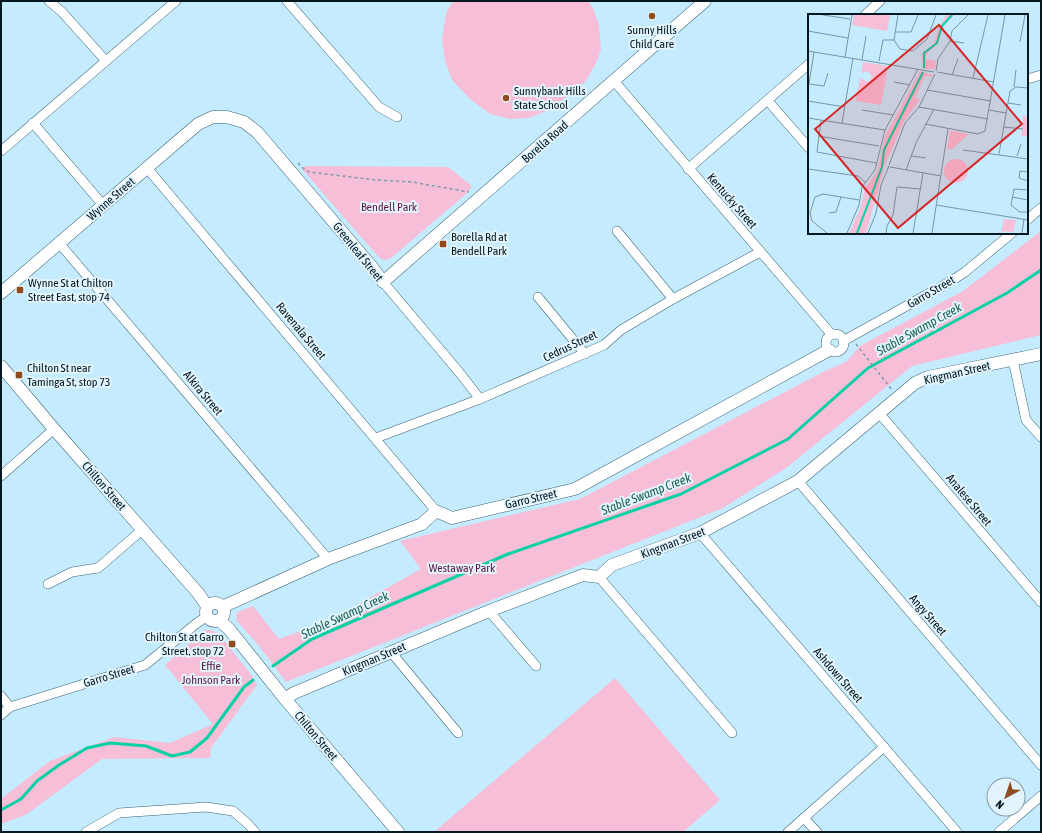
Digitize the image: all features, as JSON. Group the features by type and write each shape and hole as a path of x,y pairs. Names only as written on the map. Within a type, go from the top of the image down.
{"street":[{"path":"49,1 62,12 106,61"},
{"path":"1,151 176,1"},
{"path":"287,1 379,107 397,117"},
{"name":"Borella Road","path":"383,282 705,1"},
{"path":"866,14 880,1"},
{"path":"688,169 808,65"},
{"path":"1028,79 1041,75"},
{"name":"Kentucky Street","path":"614,81 832,335"},
{"path":"768,101 808,147"},
{"name":"Wynne Street","path":"1,293 198,124 213,117 227,117"},
{"name":"Greenleaf Street","path":"227,117 244,122 257,132 367,260 383,282 480,399"},
{"path":"33,123 103,206"},
{"name":"Ravenala Street","path":"147,168 436,510"},
{"path":"1028,219 1041,208"},
{"path":"617,231 673,299"},
{"name":"Garro Street","path":"843,341 954,280 1011,234"},
{"name":"Alkira Street","path":"59,243 328,559"},
{"name":"Cedrus Street","path":"376,438 480,399 604,345 621,330 673,299 760,252"},
{"path":"538,297 585,354"},
{"path":"832,335 839,336 843,341 843,346 839,351 834,352 829,350 826,344 827,340 832,335"},
{"name":"Garro Street","path":"436,510 452,518 575,489 829,350"},
{"name":"Kingman Street","path":"285,699 294,693 489,611 583,575 599,577 612,565 700,533 798,481 915,383 928,377 1041,354"},
{"path":"1013,360 1026,420 1041,437"},
{"name":"Chilton Street","path":"1,366 54,429 198,593 207,611"},
{"name":"Analese Street","path":"879,413 1041,602"},
{"path":"1,476 54,429"},
{"name":"Angy Street","path":"798,481 1041,765"},
{"path":"222,607 328,559 422,524 436,510"},
{"path":"48,584 72,572 98,568 142,530"},
{"name":"Ashdown Street","path":"700,533 957,832"},
{"path":"599,577 732,733"},
{"path":"214,603 219,604 222,607 223,614 219,620 212,621 207,611 214,603"},
{"name":"Garro Street","path":"1,715 10,707 145,665 197,622 207,611"},
{"path":"489,611 536,666"},
{"name":"Chilton Street","path":"219,620 229,629 285,699 398,832"},
{"path":"391,652 458,733"},
{"path":"1,696 10,707"},
{"path":"788,832 884,747"},
{"path":"999,832 1041,796"},
{"path":"86,832 119,813 206,807 233,811 255,832"},
{"path":"804,818 817,832"}],"path":[{"path":"298,163 309,172 376,180 412,182 470,192"},
{"path":"862,351 884,380"}],"green space":[{"path":"453,1 588,1 593,8 599,26 601,50 595,65 585,82 574,92 544,112 529,118 510,119 490,114 470,99 452,80 445,61 442,39 446,13"},
{"name":"Bendell Park","path":"306,166 448,167 472,186 466,194 391,258 384,260 375,253 302,169"},
{"name":"Westaway Park","path":"1041,231 1041,335 912,366 786,468 723,508 286,682 259,646 237,621 236,615 238,612 253,606 279,639 326,622 421,569 400,541 580,499 825,371 846,362 860,346 963,291"},
{"name":"Effie Johnson Park","path":"204,630 211,630 218,633 253,677 257,685 211,748 210,758 102,759 27,814 1,824 1,799 50,761 114,737 170,743 213,724 165,665"},
{"path":"615,678 720,800 683,832 434,832"}],"waterway":[{"name":"Stable Swamp Creek","path":"273,666 312,639 508,554 681,494 788,439 868,368 1007,293 1041,270"},
{"name":"Stable Swamp Creek","path":"1,810 21,799 37,781 59,765 87,748 110,743 146,746 172,756 190,752 207,738 244,687 253,680"}],"place":[{"name":"Sunny Hills Child Care","path":"652,16"},
{"name":"Sunnybank Hills State School","path":"506,98"},
{"name":"Borella Rd at Bendell Park","path":"443,244"},
{"name":"Wynne St at Chilton Street East, stop 74","path":"20,290"},
{"name":"Chilton St near Taminga St, stop 73","path":"19,375"},
{"name":"Chilton St at Garro Street, stop 72","path":"232,644"}]}
